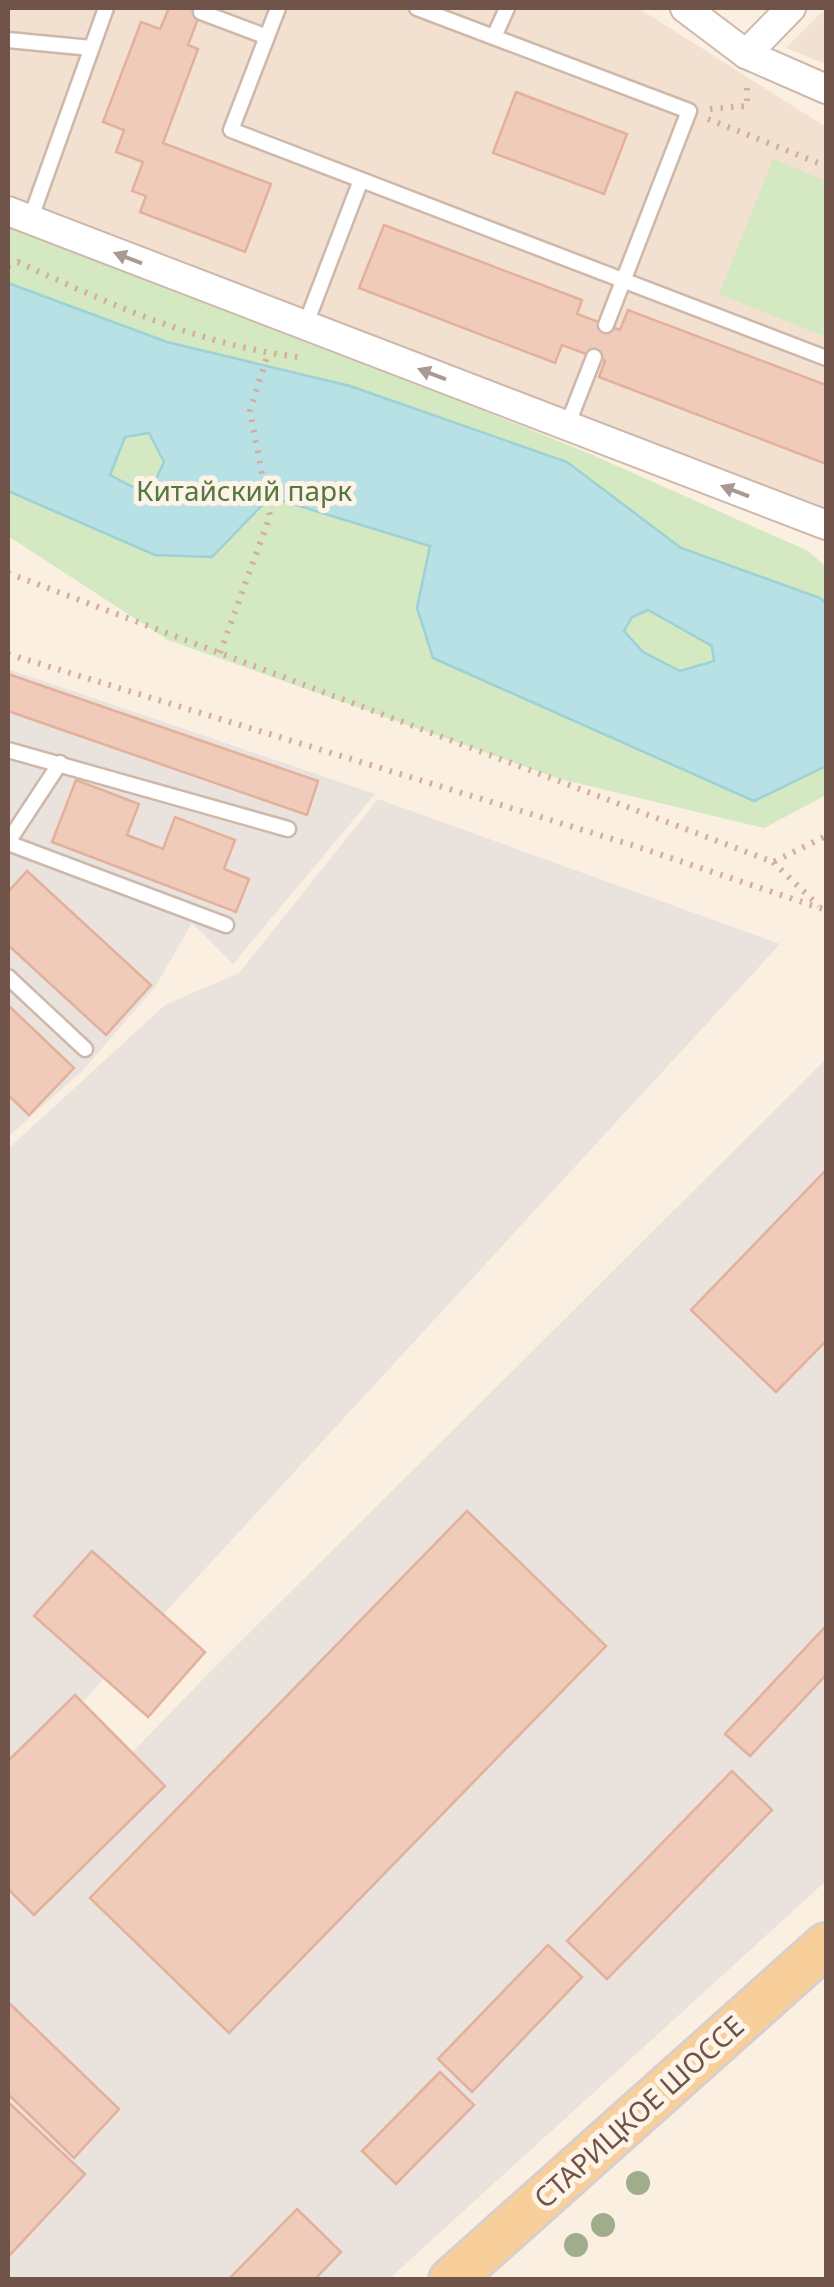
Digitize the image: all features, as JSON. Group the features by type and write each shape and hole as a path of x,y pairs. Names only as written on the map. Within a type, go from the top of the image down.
{"main road":[{"name":"СТАРИЦКОЕ ШОССЕ","path":"451,2280 826,1946"}],"street":[{"path":"684,8 746,54 826,89"},
{"path":"746,54 791,8"},
{"path":"19,216 826,526"}],"lane":[{"path":"19,216 106,8"},
{"path":"278,8 231,130 826,358"},
{"path":"417,8 688,111 606,325"},
{"path":"494,37 507,8"},
{"path":"200,12 266,37"},
{"path":"8,40 91,48"},
{"path":"305,326 361,180"},
{"path":"567,426 594,357"},
{"path":"8,750 288,829"},
{"path":"60,763 8,842 226,925"},
{"path":"8,977 85,1049"}],"path":[{"path":"688,111 748,106 746,54"},
{"path":"688,111 826,166"},
{"path":"8,266 18,262 98,299 197,334 268,353 314,359"},
{"path":"220,653 270,516 250,411 268,353"},
{"path":"8,574 773,862 824,909"},
{"path":"8,654 632,845 824,909"},
{"path":"773,862 826,836"}],"shaded area":[{"path":"8,8 638,8 826,127 826,512 8,200"},
{"path":"826,8 826,64 786,48"},
{"path":"8,669 375,794 233,964 192,923 155,987 82,1071 8,1137"},
{"path":"378,799 780,944 8,1783 8,1149 165,1005 239,973"},
{"path":"826,1059 826,1881 389,2279 8,2280 8,1881 208,1674"}],"green space":[{"path":"773,159 826,181 826,337 719,294"},
{"name":"Китайский парк","path":"8,218 588,453 808,551 826,567 826,795 764,828 560,779 168,640 8,536"}],"water":[{"path":"8,283 167,342 350,386 567,462 681,548 820,598 826,603 826,766 754,801 433,658 417,608 430,546 270,497 212,557 155,555 8,491","holes":["149,433 164,462 157,477 133,487 110,475 125,437","648,610 712,646 714,661 680,671 643,652 624,631 632,617"]}],"building":[{"path":"169,8 202,8 188,45 198,49 163,143 271,184 245,252 140,212 146,196 132,191 143,162 116,152 124,130 103,122 141,22 160,29"},
{"path":"516,92 627,134 604,194 493,153"},
{"path":"384,225 582,300 577,314 620,330 628,310 826,385 826,464 599,377 605,361 562,345 555,363 359,288"},
{"path":"8,674 318,781 307,815 8,711"},
{"path":"76,780 139,804 127,835 163,849 175,817 235,840 224,869 249,879 236,912 52,842"},
{"path":"27,871 151,985 106,1035 8,945 8,892"},
{"path":"8,1005 74,1068 29,1115 8,1095"},
{"path":"826,1170 826,1341 776,1392 691,1310"},
{"path":"467,1511 606,1646 229,2033 90,1898"},
{"path":"92,1551 205,1652 148,1717 34,1616"},
{"path":"826,1626 826,1675 750,1756 725,1734"},
{"path":"75,1695 165,1786 34,1915 8,1889 8,1761"},
{"path":"732,1771 772,1810 607,1979 567,1941"},
{"path":"548,1945 582,1977 472,2092 438,2059"},
{"path":"8,2002 119,2109 74,2158 8,2094"},
{"path":"440,2072 474,2105 396,2184 362,2151"},
{"path":"8,2102 85,2174 8,2257"},
{"path":"297,2209 341,2252 314,2280 228,2280"}]}
